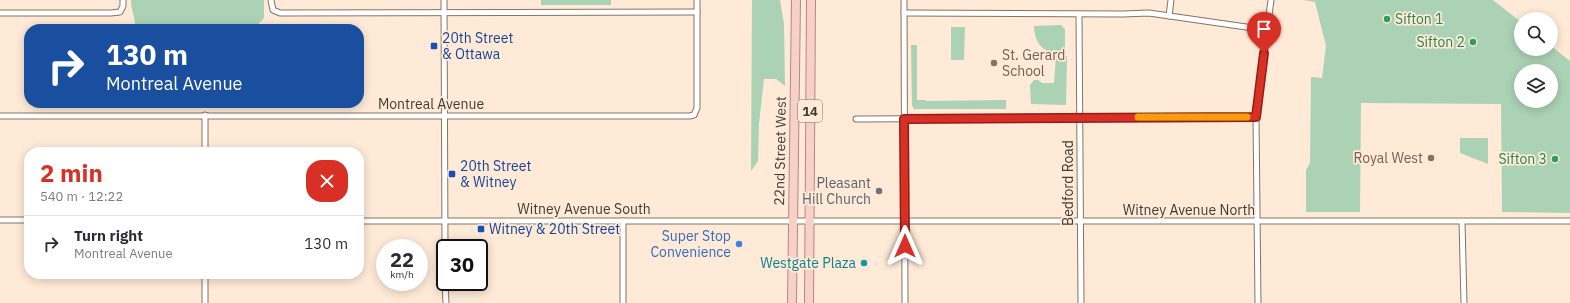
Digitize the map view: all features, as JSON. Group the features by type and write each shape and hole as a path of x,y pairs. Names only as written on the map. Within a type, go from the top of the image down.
{"main road":[{"name":"22nd Street West","path":"792,303 796,0"},
{"name":"22nd Street West","path":"809,303 811,0"}],"street":[{"path":"0,13 112,13 120,12 123,6 123,0"},
{"path":"271,0 273,10 280,13 697,12 697,0"},
{"path":"444,0 445,239"},
{"path":"904,0 905,303"},
{"path":"1169,16 1171,0"},
{"path":"1258,303 1256,117 1271,0"},
{"name":"Montreal Avenue","path":"0,116 690,116 694,115 697,108 697,12"},
{"path":"904,13 1149,13 1266,30"},
{"name":"Bedford Road","path":"1079,14 1081,303"},
{"path":"205,115 205,147"},
{"path":"856,119 1256,117"},
{"path":"0,220 24,220"},
{"path":"622,221 622,303"},
{"name":"Witney Avenue North","path":"809,222 1570,221"},
{"name":"Witney Avenue South","path":"364,222 809,222"},
{"path":"1462,222 1464,303"},
{"path":"205,279 205,303"},
{"path":"445,291 446,303"}],"green space":[{"path":"131,0 264,0 264,18 259,24 135,24"},
{"path":"541,0 611,0 611,5 541,5"},
{"path":"752,0 780,0 784,24 785,86 776,79 764,79 759,124 758,161 751,171"},
{"path":"1303,0 1493,0 1514,16 1514,56 1558,56 1558,52 1570,61 1570,213 1502,212 1501,104 1361,103 1360,212 1306,212 1306,170 1310,163 1311,77 1322,78 1326,46 1315,2"},
{"path":"1061,25 1065,29 1065,55 1052,53 1042,48 1036,39 1034,26"},
{"path":"951,27 965,27 964,60 951,60"},
{"path":"911,45 917,45 917,100 1006,100 1006,109 914,109 912,105"},
{"path":"1056,56 1067,56 1066,105 1031,104 1030,85 1034,80 1038,80 1042,83 1054,83"},
{"path":"1460,138 1488,138 1488,164 1460,153"}],"slow traffic":[{"path":"1138,117 1247,117"}],"place":[{"name":"Sifton 1","path":"1387,19"},
{"name":"Sifton 2","path":"1473,42"},
{"name":"20th Street & Ottawa","path":"434,46"},
{"name":"St. Gerard School","path":"994,63"},
{"name":"Royal West","path":"1431,158"},
{"name":"Sifton 3","path":"1555,159"},
{"name":"20th Street & Witney","path":"452,174"},
{"name":"Pleasant Hill Church","path":"879,191"},
{"name":"Witney & 20th Street","path":"481,229"},
{"name":"Super Stop Convenience","path":"739,244"},
{"name":"Westgate Plaza","path":"864,263"}],"route":[{"path":"905,246 904,119 1256,117 1264,53"}]}
